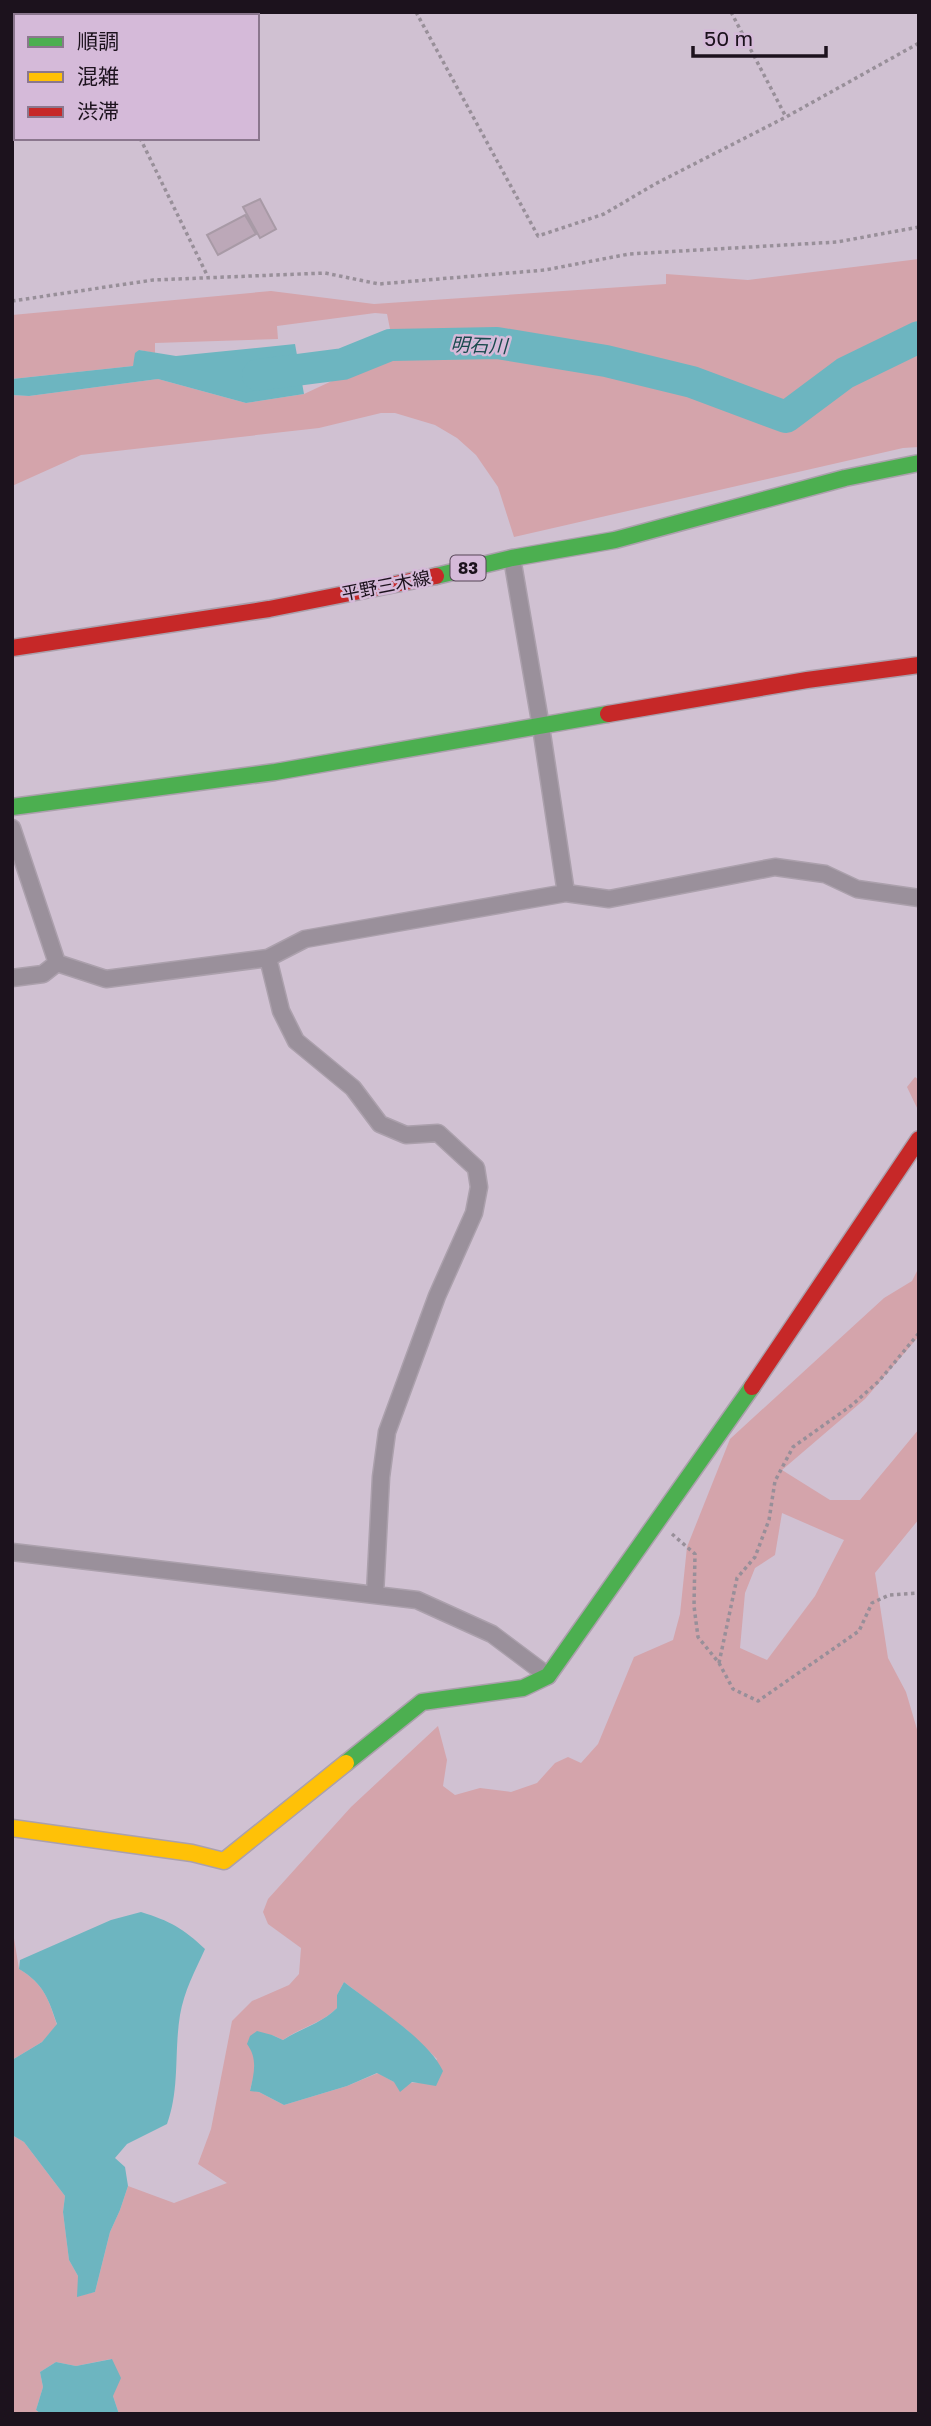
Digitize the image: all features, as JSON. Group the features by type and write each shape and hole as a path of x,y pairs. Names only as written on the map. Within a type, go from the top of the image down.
{"street":[{"name":"平野三木線","path":"12,648 283,606 406,583 512,558 615,540 845,478 919,463"},
{"path":"512,558 566,893"},
{"path":"12,807 275,772 807,680 919,665"},
{"path":"12,828 57,963"},
{"path":"57,963 106,979 268,958 305,939 566,893 609,899 775,867 825,874 857,889 919,898"},
{"path":"268,958 281,1011 296,1041 353,1088 380,1124 406,1135 438,1133 475,1168 479,1187 474,1213 437,1296 387,1432 381,1477 375,1594"},
{"path":"12,978 43,974 57,963"},
{"path":"12,1828 191,1853 224,1861 422,1702 523,1688 548,1676 734,1414 919,1139"},
{"path":"12,1552 417,1600 492,1634 548,1676"}],"path":[{"path":"416,12 538,236 604,215 654,184 786,117 919,43"},
{"path":"731,12 786,117"},
{"path":"141,140 208,278"},
{"path":"12,300 153,280 325,273 379,284 545,270 629,254 837,242 919,227"},
{"path":"719,1663 737,1578 755,1556 769,1520 775,1481 793,1447 852,1405 879,1381 919,1332"},
{"path":"657,1521 695,1554 694,1606 698,1637 719,1663 733,1689 758,1701 859,1632 872,1604 889,1595 919,1593"}],"shaded area":[{"path":"919,259 919,447 903,448 514,537 498,487 476,455 457,438 435,425 395,413 381,413 319,428 81,455 12,486 12,395 29,396 158,379 246,403 304,394 349,373 396,359 387,314 375,313 277,326 278,339 155,343 155,353 139,350 133,366 12,379 12,315 271,291 374,304 666,284 666,274 748,280"},
{"path":"915,1077 919,1080 919,1112 907,1087"},
{"path":"919,1267 919,1336 865,1399 782,1470 830,1500 860,1500 919,1429 919,1519 875,1573 888,1658 906,1692 919,1736 919,2414 119,2414 113,2396 111,2359 76,2366 56,2362 40,2372 43,2387 36,2410 41,2414 12,2414 12,2135 24,2142 65,2196 63,2212 69,2260 78,2276 78,2296 95,2292 110,2232 128,2186 174,2203 227,2183 198,2164 211,2129 232,2021 252,2001 289,1985 299,1974 301,1948 268,1924 263,1912 268,1899 351,1807 438,1726 447,1760 443,1786 455,1795 480,1788 511,1792 537,1783 555,1763 568,1757 581,1763 598,1744 634,1657 673,1640 680,1614 687,1547 730,1439 884,1298 912,1281","holes":["782,1513 844,1540 815,1596 767,1660 740,1648 745,1593 755,1568 775,1555","344,1982 407,2030 437,2059 423,2083 394,2082 378,2073 347,2086 284,2105 250,2090 255,2071 254,2053 272,2035 283,2040 331,2013 337,2008 337,1995"]},
{"path":"12,1926 19,1969 40,1986 57,2025 42,2042 12,2060"}],"water":[{"path":"295,344 304,394 246,403 158,379 29,396 12,395 12,379 133,366 135,353 139,350 176,356"},
{"path":"141,1912 176,1926 205,1949 182,2006 174,2097 167,2124 127,2144 115,2158 125,2167 128,2186 110,2232 95,2292 77,2297 78,2276 69,2260 63,2212 65,2196 24,2142 12,2135 12,2060 42,2042 57,2024 44,1992 19,1969 20,1960 111,1920"},
{"path":"344,1982 399,2023 436,2059 443,2071 436,2086 412,2082 400,2092 394,2082 377,2073 347,2086 284,2105 259,2092 250,2091 254,2066 253,2055 247,2044 250,2036 257,2031 283,2040 318,2022 337,2008 337,1995"},
{"path":"112,2359 121,2378 113,2396 119,2414 41,2414 36,2410 43,2387 40,2372 56,2362 76,2366"}],"building":[{"path":"260,199 276,229 260,238 243,207"},
{"path":"245,215 256,234 218,255 207,235"}],"waterway":[{"name":"明石川","path":"258,375 343,364 390,345 497,343 606,361 692,382 786,417 845,373 919,337"}],"traffic: fast":[{"path":"436,576 512,558 615,540 845,478 919,463"},
{"path":"12,807 275,772 608,714"},
{"path":"346,1763 422,1702 523,1688 548,1676 752,1387"}],"traffic: slow":[{"path":"12,1828 192,1853 224,1861 346,1763"}],"traffic: jam":[{"path":"12,648 269,609 436,576"},
{"path":"608,714 807,680 919,665"},
{"path":"752,1387 919,1139"}]}
